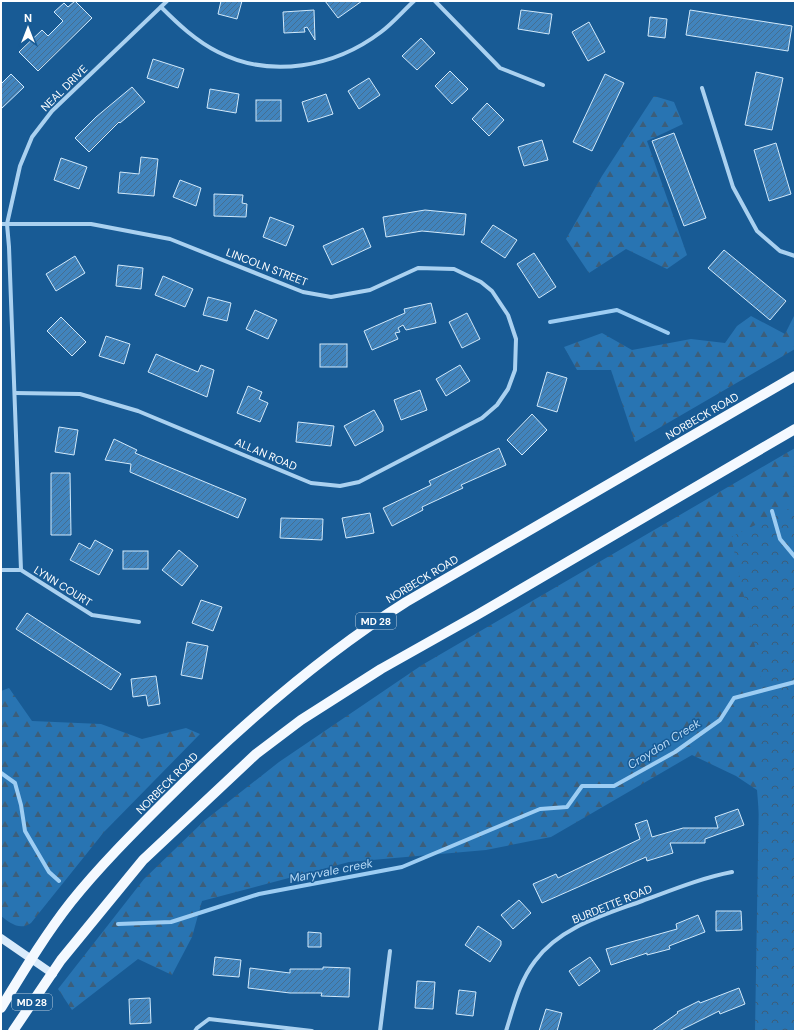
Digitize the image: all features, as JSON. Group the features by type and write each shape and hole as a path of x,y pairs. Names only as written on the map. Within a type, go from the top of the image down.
{"main road":[{"name":"NORBECK ROAD","path":"31,958 71,902 128,839 183,783 245,724 350,639 406,602 795,376"},
{"name":"MD 28","path":"13,1031 53,974 61,960 143,860 256,754 301,720 381,669 477,615 795,429"},
{"name":"MD 28","path":"1,1008 31,958"}],"street":[{"name":"NEAL DRIVE","path":"21,570 7,224 20,166 32,137 52,111 167,1"},
{"path":"161,8 188,32 218,52 252,64 288,67 324,62 359,47 382,32 414,1"},
{"path":"434,1 500,68 543,85"},
{"path":"702,88 733,187 757,231 780,251 795,256"},
{"name":"LINCOLN STREET","path":"1,224 91,224 170,239 303,292 331,297 370,290 418,268 454,269 481,282 492,291 508,315 516,339 515,370 508,388 497,405"},
{"name":"ALLAN ROAD","path":"15,393 80,394 138,411 311,483 340,486 359,482 482,418 497,405"},
{"name":"LYNN COURT","path":"1,570 21,570 92,615 139,622"},
{"name":"BURDETTE ROAD","path":"506,1031 520,984 535,961 555,940 594,919 704,878 732,872"},
{"path":"1,938 53,974"},
{"path":"380,1031 390,951"},
{"path":"196,1029 209,1019 312,1031"}],"green space":[{"path":"654,96 674,102 683,124 647,141 687,255 667,269 626,249 589,273 566,239 602,176"},
{"path":"795,314 795,349 635,442 611,370 577,370 564,347 602,333 632,350 691,339 725,343 737,326 751,316 785,334"},
{"path":"795,448 795,877 763,864 757,790 736,776 692,755 551,837 486,850 349,862 202,901 192,937 172,975 138,959 72,1010 58,989 144,879 204,821 279,762 422,665"},
{"path":"795,503 795,1031 755,1031 761,674 731,537 788,509"},
{"path":"9,688 32,721 101,724 142,739 186,728 200,734 104,832 31,923 23,926 15,925 1,916 1,691"}],"building":[{"path":"75,1 92,18 38,71 19,52 42,30 48,36 63,21 54,12 64,3 68,7"},
{"path":"221,1 242,1 237,19 218,14"},
{"path":"325,1 362,1 338,18"},
{"path":"314,10 315,40 307,27 304,28 305,32 284,33 283,12"},
{"path":"521,10 552,14 549,34 518,29"},
{"path":"690,10 792,26 788,51 686,35"},
{"path":"650,17 667,19 665,38 648,36"},
{"path":"589,22 605,52 588,61 572,32"},
{"path":"421,38 435,53 417,70 402,56"},
{"path":"153,59 184,69 178,88 147,78"},
{"path":"450,71 468,89 452,104 435,86"},
{"path":"756,72 783,78 772,130 745,125"},
{"path":"11,74 24,87 1,109 1,84"},
{"path":"605,74 624,83 592,151 573,142"},
{"path":"369,78 380,95 359,109 348,91"},
{"path":"132,87 145,102 120,123 119,122 89,152 75,138 96,117"},
{"path":"210,89 239,94 236,113 207,108"},
{"path":"326,94 333,114 308,122 302,102"},
{"path":"256,100 281,100 281,121 256,121"},
{"path":"487,103 504,120 489,136 472,119"},
{"path":"674,133 706,218 684,226 652,141"},
{"path":"542,140 548,160 524,166 518,147"},
{"path":"776,143 791,194 769,201 754,150"},
{"path":"141,157 158,159 154,196 118,193 120,172 139,174"},
{"path":"61,158 87,167 79,189 54,180"},
{"path":"180,180 201,188 196,206 173,197"},
{"path":"214,194 243,195 242,203 247,204 246,217 214,216"},
{"path":"425,210 466,214 464,235 422,231 386,237 383,217"},
{"path":"270,217 294,226 286,246 263,237"},
{"path":"493,225 517,240 505,258 481,242"},
{"path":"363,228 371,247 332,265 323,246"},
{"path":"724,250 786,301 770,320 708,268"},
{"path":"534,253 556,287 539,298 517,264"},
{"path":"75,256 85,273 56,291 46,274"},
{"path":"118,265 143,268 141,289 116,286"},
{"path":"163,276 193,289 185,307 155,295"},
{"path":"208,297 231,303 227,321 203,315"},
{"path":"431,303 436,323 406,330 403,325 398,328 400,332 395,333 398,339 372,350 364,331 405,313 404,309"},
{"path":"255,310 277,320 268,339 246,329"},
{"path":"467,313 480,339 462,348 449,322"},
{"path":"61,317 86,342 72,356 47,331"},
{"path":"106,336 130,344 124,364 99,356"},
{"path":"320,344 347,344 347,367 320,367"},
{"path":"156,354 198,372 201,365 214,370 207,397 148,372"},
{"path":"460,365 470,381 446,396 436,379"},
{"path":"547,372 567,378 557,412 537,406"},
{"path":"248,386 262,392 259,399 268,403 260,422 237,413"},
{"path":"420,390 427,410 401,420 394,400"},
{"path":"374,410 383,426 383,431 355,446 344,426"},
{"path":"532,414 547,430 522,455 507,440"},
{"path":"298,422 334,426 331,446 296,442"},
{"path":"59,427 78,430 74,455 55,452"},
{"path":"114,439 137,450 135,453 246,499 238,518 130,472 131,464 105,460"},
{"path":"499,448 506,465 461,485 463,488 422,507 423,510 392,526 383,508 431,485 429,481"},
{"path":"51,473 70,473 71,535 51,535"},
{"path":"370,513 374,533 346,538 342,518"},
{"path":"281,518 323,519 322,540 280,538"},
{"path":"95,540 113,550 99,575 70,560 79,543 90,549"},
{"path":"179,550 198,566 182,586 162,570"},
{"path":"123,551 148,551 148,569 123,569"},
{"path":"201,600 222,607 213,631 192,623"},
{"path":"27,613 121,674 111,690 16,629"},
{"path":"187,642 208,646 202,679 181,675"},
{"path":"156,676 160,704 148,706 146,695 133,697 131,679"},
{"path":"738,809 744,825 705,839 705,843 670,843 673,853 647,861 646,857 542,903 533,884 556,874 558,878 640,839 635,824 647,820 652,837 683,828 718,828 715,817"},
{"path":"519,900 531,913 513,929 501,915"},
{"path":"716,911 741,911 742,930 716,931"},
{"path":"698,915 705,932 669,946 670,949 647,955 647,953 611,965 606,949 677,929 676,924"},
{"path":"478,926 501,941 501,945 490,962 465,945"},
{"path":"308,932 321,933 321,947 308,947"},
{"path":"215,957 241,960 239,977 213,975"},
{"path":"590,957 600,971 579,986 569,971"},
{"path":"323,967 350,968 349,997 321,996 322,993 290,993 248,988 250,968 290,973 290,969 323,969"},
{"path":"417,981 435,982 433,1009 415,1008"},
{"path":"739,988 745,1004 720,1014 719,1011 679,1031 652,1031 678,1013 677,1012 699,1001 700,1003"},
{"path":"459,990 476,992 473,1016 456,1014"},
{"path":"150,998 151,1023 130,1024 129,999"},
{"path":"546,1009 562,1013 557,1031 539,1031"}],"waterway":[{"path":"550,322 617,310 668,333"},
{"path":"772,511 780,539 795,557"},
{"name":"Maryvale creek","path":"118,924 171,922 259,894 402,867 540,809 567,807 582,786 614,786 675,752 720,720 734,698 795,682"},
{"name":"Maryvale creek","path":"1,773 15,783 21,805 25,831 49,872 59,881"}],"water label":[{"name":"Croydon Creek","path":"664,744"}]}
